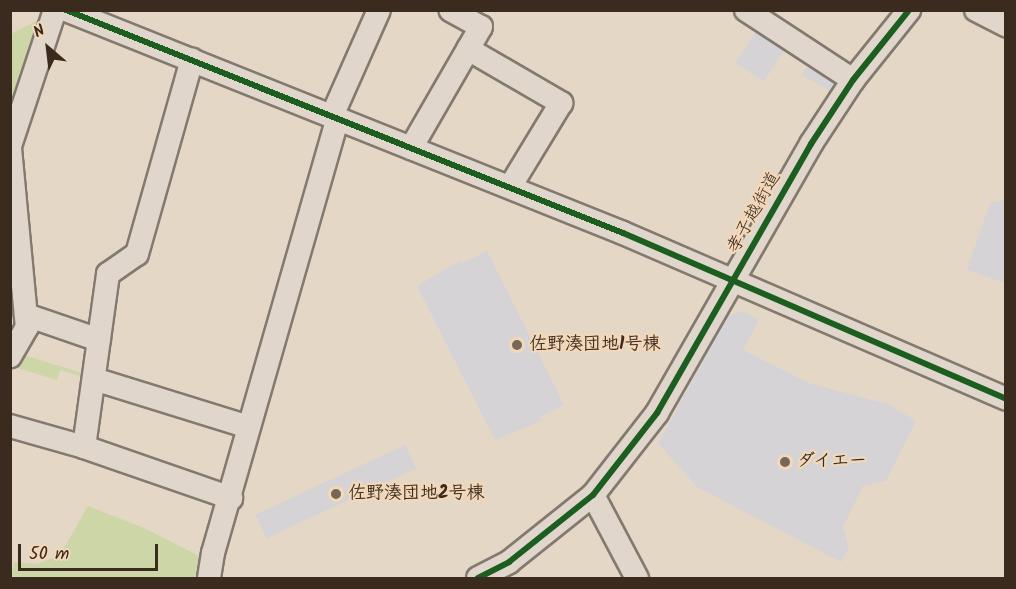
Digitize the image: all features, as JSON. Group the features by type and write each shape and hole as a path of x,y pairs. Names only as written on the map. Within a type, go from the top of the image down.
{"street":[{"path":"10,356 27,327 10,147 55,10"},
{"path":"66,10 510,187 1005,399"},
{"path":"209,579 213,553 231,498 335,117 379,10"},
{"path":"411,148 481,27 450,10"},
{"path":"746,10 853,80"},
{"name":"孝子越街道","path":"478,579 510,562 593,495 657,413 734,283 811,144 853,80 909,10"},
{"path":"976,10 1005,25"},
{"path":"468,49 561,103 510,187"},
{"path":"84,447 108,274 137,254 192,60"},
{"path":"26,315 99,340"},
{"path":"94,379 249,427"},
{"path":"10,426 84,447 231,498"},
{"path":"593,495 637,579"}],"green space":[{"path":"36,21 43,23 11,129 11,34"},
{"path":"20,354 89,375 89,379 60,370 57,380 14,367"},
{"path":"88,506 144,528 205,559 200,578 11,578 14,562 37,564 60,555"}],"building":[{"path":"756,32 784,51 763,82 735,63"},
{"path":"807,66 834,84 830,91 802,75"},
{"path":"1005,200 1005,283 967,270 990,203"},
{"name":"佐野湊団地1号棟","path":"487,251 564,405 540,417 541,421 495,440 417,286 461,260 463,263"},
{"name":"ダイエー","path":"742,311 759,320 743,350 811,384 888,404 916,421 886,481 863,486 843,527 849,549 841,562 697,487 658,443 728,316"},
{"name":"佐野湊団地2号棟","path":"405,445 416,469 266,538 255,515"}],"cycle path":[{"path":"66,10 623,233 1006,399"},
{"path":"478,578 509,562 593,495 657,413 811,144 853,80 909,10"}],"place":[{"name":"佐野湊団地1号棟","path":"517,345"},
{"name":"ダイエー","path":"785,462"},
{"name":"佐野湊団地2号棟","path":"336,494"}]}
